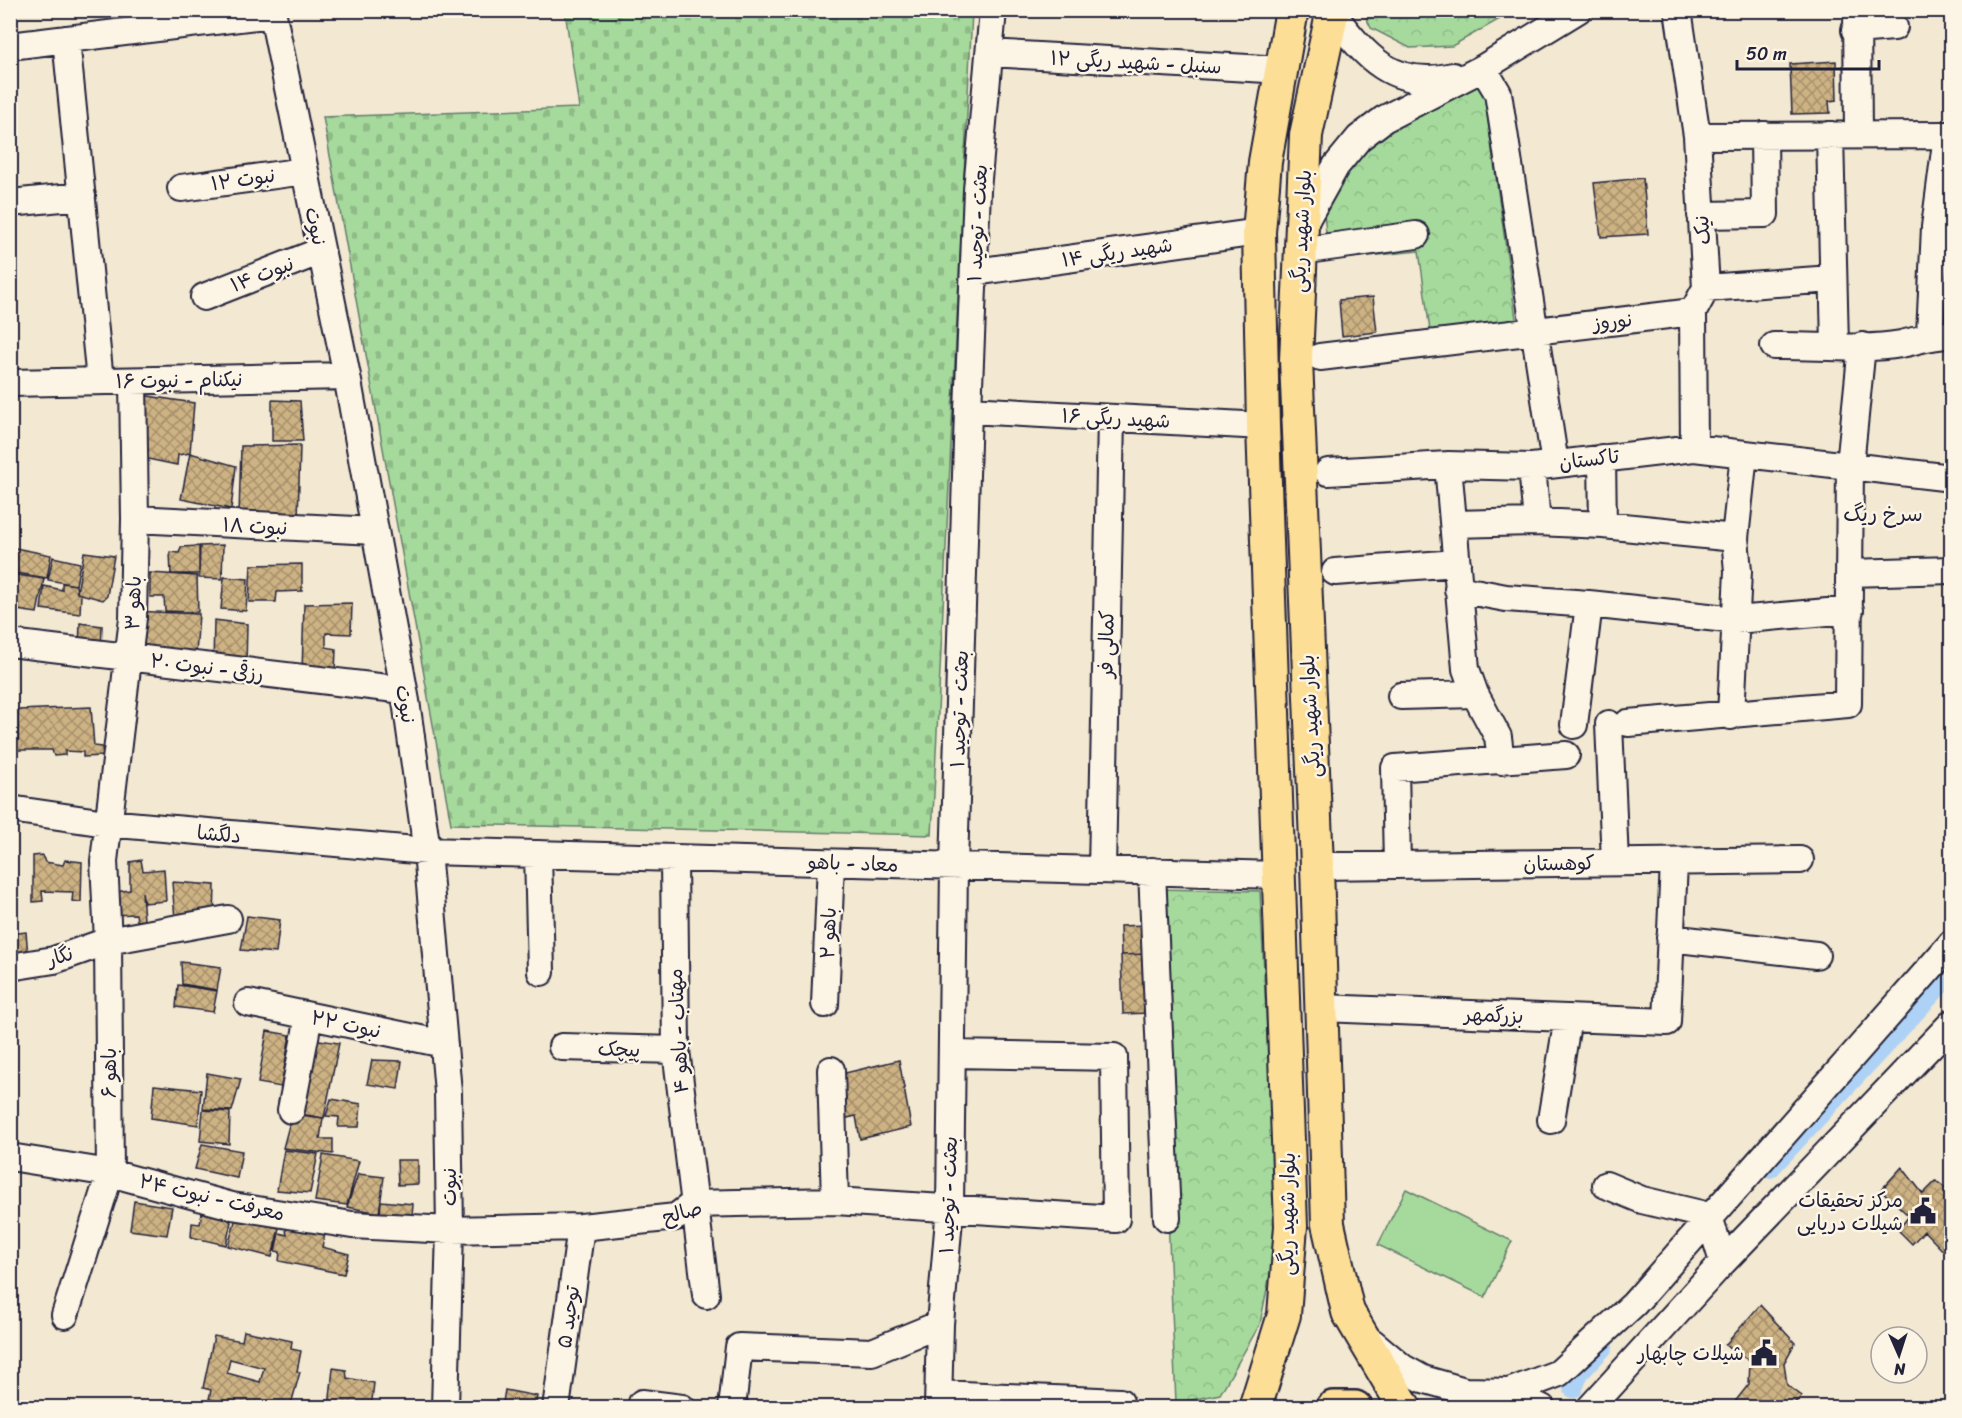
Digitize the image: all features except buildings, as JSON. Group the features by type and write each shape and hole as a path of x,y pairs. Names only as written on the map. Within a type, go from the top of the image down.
{"highway":[{"path":"1333,1407 1355,1407"}],"main road":[{"name":"بلوار شهید ریگی","path":"1256,1407 1284,1315 1291,1226 1263,426 1259,232 1265,162 1292,10"},
{"name":"بلوار شهید ریگی","path":"1333,12 1306,135 1296,372 1317,866 1328,1224 1348,1312 1405,1407"}],"street":[{"name":"بعثت - توحید ۱","path":"938,1401 940,1324 950,1207 954,866 968,410 977,190 993,10"},
{"path":"1416,236 1300,241 1336,166 1359,138 1389,117 1483,68 1578,10"},
{"name":"نیک","path":"1678,10 1697,136 1706,288"},
{"path":"10,46 273,12"},
{"name":"نبوت","path":"273,12 347,376 404,690 428,851 448,1092 450,1230 446,1407"},
{"path":"1333,12 1370,58 1392,73 1425,81 1483,68"},
{"path":"1858,135 1856,20 1894,27"},
{"path":"66,39 100,381"},
{"name":"سنبل - شهید ریگی ۱۲","path":"989,53 1283,70"},
{"path":"1483,68 1498,93 1533,330 1544,465 1538,522"},
{"path":"1701,215 1765,214 1764,135"},
{"path":"1830,135 1835,345"},
{"path":"1697,136 1947,135 1941,335 1901,344 1774,346"},
{"name":"نبوت ۱۲","path":"181,188 305,171"},
{"path":"10,203 82,196"},
{"name":"شهید ریگی ۱۴","path":"975,272 1259,232"},
{"name":"نبوت ۱۴","path":"204,297 321,251"},
{"path":"1694,448 1693,312 1706,288 1832,279"},
{"name":"نوروز","path":"1320,357 1693,312"},
{"path":"1615,862 1618,723 1731,716 1848,704 1850,465 1862,346"},
{"name":"نیکنام - نبوت ۱۶","path":"10,383 347,376"},
{"name":"باهو ۳","path":"106,824 130,658 135,519 133,381"},
{"name":"شهید ریگی ۱۶","path":"968,410 1263,426"},
{"name":"کمالی فر","path":"1102,870 1111,418"},
{"name":"تاکستان","path":"1328,472 1448,465 1544,465 1694,448 1952,478"},
{"path":"1731,716 1738,571 1735,538 1744,453"},
{"path":"1602,458 1603,525"},
{"path":"1448,465 1466,669 1475,694 1498,737 1502,761"},
{"name":"نبوت ۱۸","path":"135,519 375,531"},
{"path":"1454,524 1538,522 1603,525 1735,538"},
{"path":"1335,572 1457,562"},
{"path":"1850,573 1952,570"},
{"path":"1458,590 1506,598 1589,603 1736,620 1850,610"},
{"path":"1574,725 1589,603"},
{"name":"رزقی - نبوت ۲۰","path":"10,643 404,690"},
{"path":"1401,696 1475,694"},
{"path":"1397,865 1395,768 1566,755"},
{"name":"دلگشا","path":"10,809 106,824 428,851"},
{"name":"باهو ۶","path":"65,1315 110,1173 108,941 104,902 106,824"},
{"name":"معاد - باهو","path":"428,851 1278,875"},
{"path":"538,854 542,972"},
{"name":"مهتاب - باهو ۴","path":"674,858 676,1050 693,1204 706,1295"},
{"name":"کوهستان","path":"1317,866 1800,860"},
{"path":"1674,862 1670,938 1816,955"},
{"name":"باهو ۲","path":"825,1004 831,863"},
{"path":"1152,872 1167,1218"},
{"name":"نگار","path":"10,967 54,960 108,941 228,919"},
{"name":"بزرگمهر","path":"1322,1008 1667,1022 1670,938"},
{"path":"1483,1407 1509,1392 1559,1373 1634,1304 1709,1216 1952,943"},
{"name":"نبوت ۲۲","path":"248,1003 444,1044"},
{"path":"291,1110 309,1016"},
{"path":"1551,1120 1568,1018"},
{"path":"1590,1407 1723,1263 1952,1023"},
{"name":"پیچک","path":"562,1047 676,1050"},
{"name":"صالح","path":"450,1230 580,1227 676,1217 693,1204 835,1201 1116,1219 1114,1057 951,1054"},
{"path":"831,1070 835,1201"},
{"name":"معرفت - نبوت ۲۴","path":"10,1157 110,1173 232,1206 352,1225 450,1230"},
{"path":"1606,1185 1642,1200 1709,1216"},
{"path":"1709,1216 1723,1263"},
{"name":"توحید ۵","path":"556,1407 580,1227"},
{"path":"732,1407 739,1347 872,1352 940,1324"},
{"path":"1360,1329 1380,1351 1403,1368 1423,1378 1465,1391 1509,1392 1542,1407"},
{"path":"938,1401 1119,1402"},
{"path":"642,1407 642,1403 682,1407"}],"green space":[{"path":"1363,10 1514,11 1452,46 1410,48 1371,28"},
{"path":"565,11 972,11 932,835 451,824 323,117 579,108"},
{"path":"1477,86 1484,93 1517,326 1431,338 1419,251 1329,260 1324,214 1357,146 1465,87"},
{"path":"1154,889 1260,891 1276,1214 1273,1259 1260,1324 1220,1394 1176,1403"},
{"path":"1406,1189 1512,1241 1485,1297 1378,1245"}],"waterway":[{"path":"1770,1168 1952,972"},
{"path":"1573,1388 1579,1373 1603,1347"}],"place":[{"name":"مرکز تحقیقات شیلات دریایی","path":"1923,1211"},
{"name":"شیلات چابهار","path":"1764,1353"}],"district":[{"name":"سرخ ریگ","path":"1883,514"}]}
